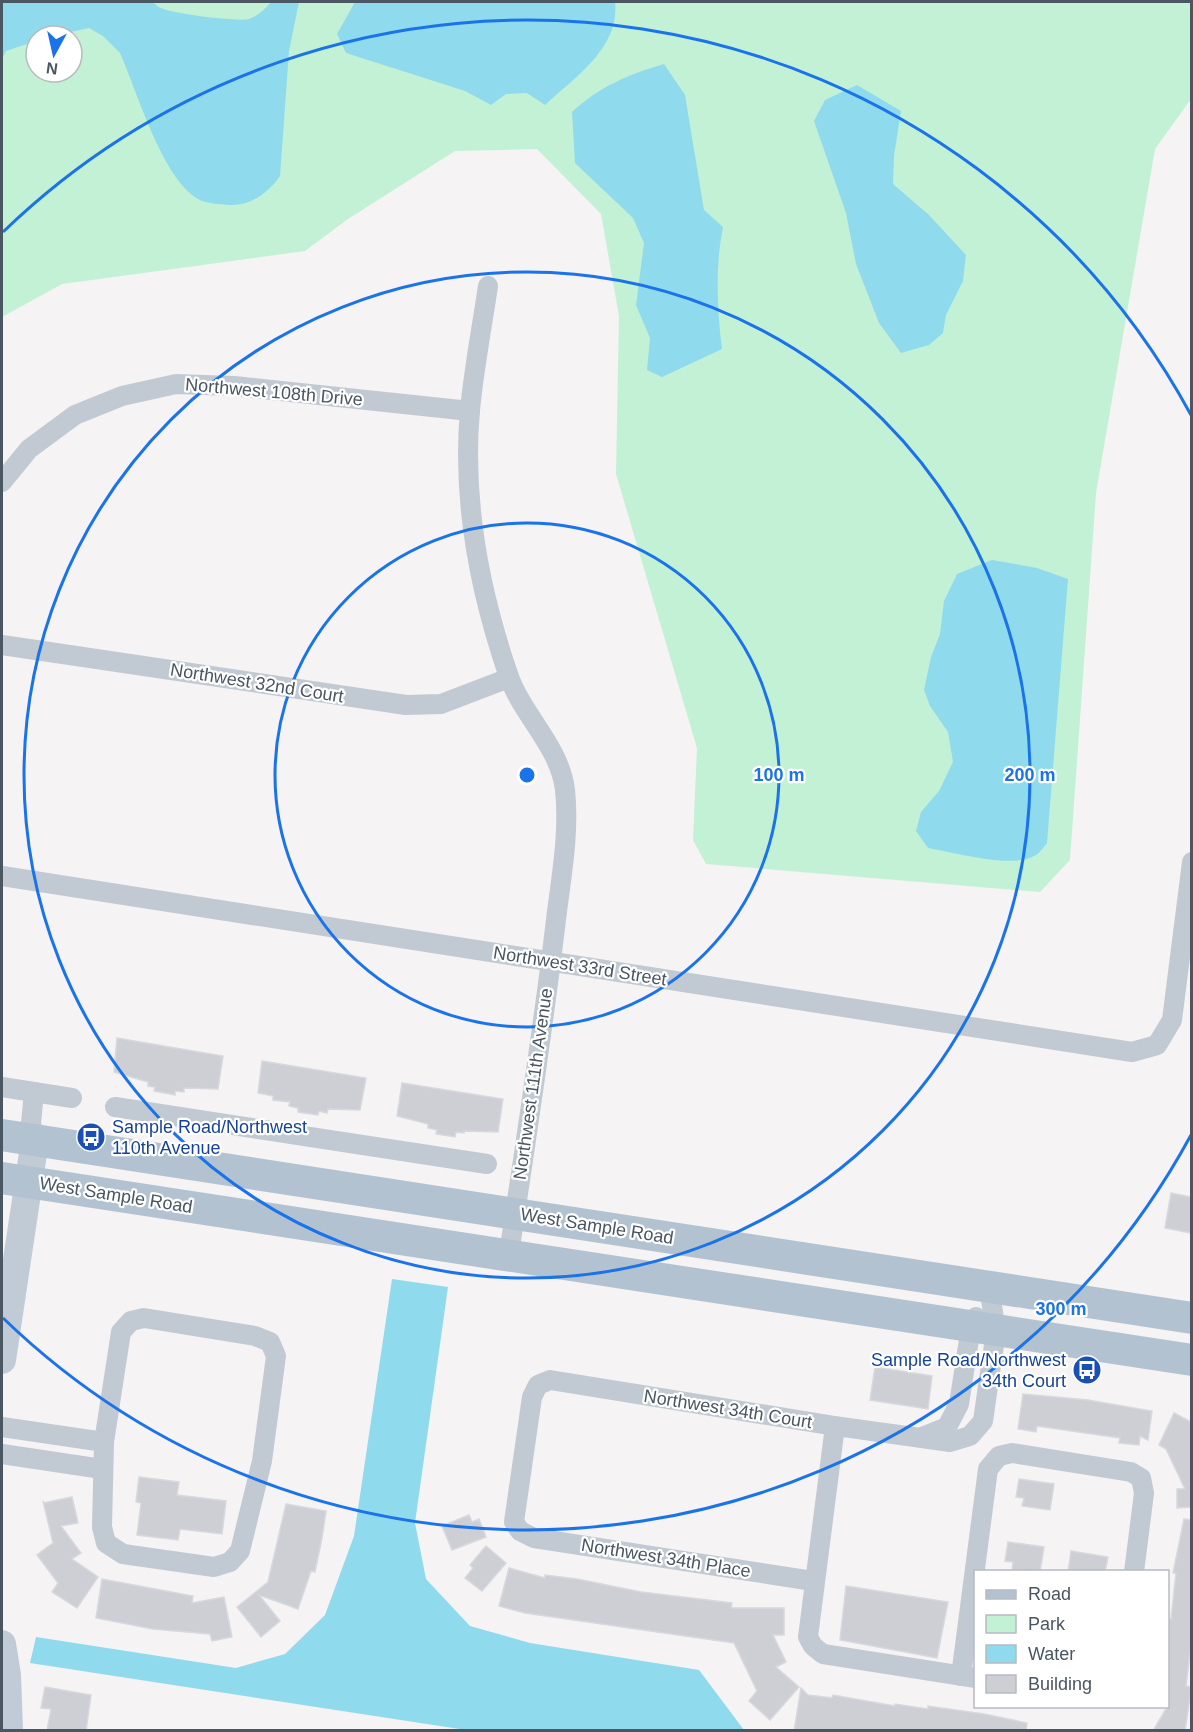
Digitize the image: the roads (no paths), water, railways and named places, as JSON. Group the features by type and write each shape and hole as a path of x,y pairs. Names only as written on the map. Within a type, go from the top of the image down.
{"main road":[{"name":"West Sample Road","path":"2,1135 1191,1318"},
{"name":"West Sample Road","path":"16,1180 1191,1360"}],"street":[{"name":"Northwest 111th Avenue","path":"488,286 470,411 470,499 477,560 487,608 509,678 555,758 565,786 567,816 551,961 509,1254"},
{"name":"Northwest 108th Drive","path":"2,482 29,449 75,415 122,396 176,384 234,386 470,411"},
{"name":"Northwest 32nd Court","path":"2,645 406,705 441,704 509,678"},
{"name":"Northwest 33rd Street","path":"2,876 1132,1053 1157,1045 1172,1020 1191,862"},
{"path":"2,1087 72,1098"},
{"path":"2,1360 16,1180 35,1140 31,1123 34,1092"},
{"path":"116,1107 487,1164"},
{"name":"Northwest 34th Court","path":"520,1532 514,1522 532,1397 538,1384 550,1380 835,1426 950,1442 970,1436 983,1421 984,1329 989,1287"},
{"path":"144,1318 255,1336 270,1342 276,1356 262,1461 240,1551 230,1562 214,1567 123,1554 106,1543 102,1527 102,1469 121,1332 131,1321 144,1318"},
{"name":"Northwest 34th Court","path":"920,1438 947,1427 959,1404 984,1329"},
{"path":"835,1426 813,1581 808,1637 813,1646 823,1654 968,1677 974,1615"},
{"path":"2,1427 104,1442"},
{"path":"2,1454 102,1469"},
{"path":"978,1570 988,1470 999,1456 1012,1454 1131,1472 1141,1478 1144,1493 1134,1570"},
{"name":"Northwest 34th Place","path":"520,1532 534,1538 813,1581"},
{"path":"2,1644 7,1675 9,1731"}],"water":[{"path":"2,2 153,2 161,8 181,13 243,20 255,16 271,2 299,2 289,51 280,176 259,197 238,205 205,202 185,188 162,154 120,53 103,36 89,28 84,29 84,24 24,24 24,45 6,51 2,59"},
{"path":"355,2 615,2 615,18 610,34 593,60 545,105 527,93 506,94 491,105 465,91 346,53 337,34"},
{"path":"664,64 685,95 704,210 723,227 718,288 722,349 662,377 647,370 650,338 636,305 644,243 633,218 575,163 572,112 593,95 615,82"},
{"path":"857,85 901,111 894,156 893,184 929,215 966,255 963,281 946,315 943,333 929,345 901,353 879,323 856,264 846,213 814,121 825,100"},
{"path":"992,560 1037,568 1068,579 1047,843 1040,852 1024,860 982,858 928,848 916,831 921,812 939,791 953,762 948,732 930,706 924,690 931,657 940,634 944,601 957,574"},
{"path":"392,1279 448,1287 415,1523 426,1579 470,1626 530,1643 699,1670 744,1730 466,1730 30,1663 36,1637 236,1668 285,1654 325,1615 354,1536"}],"place":[{"name":"Sample Road/Northwest 110th Avenue","path":"91,1137"},
{"name":"Sample Road/Northwest 34th Court","path":"1087,1370"}]}
